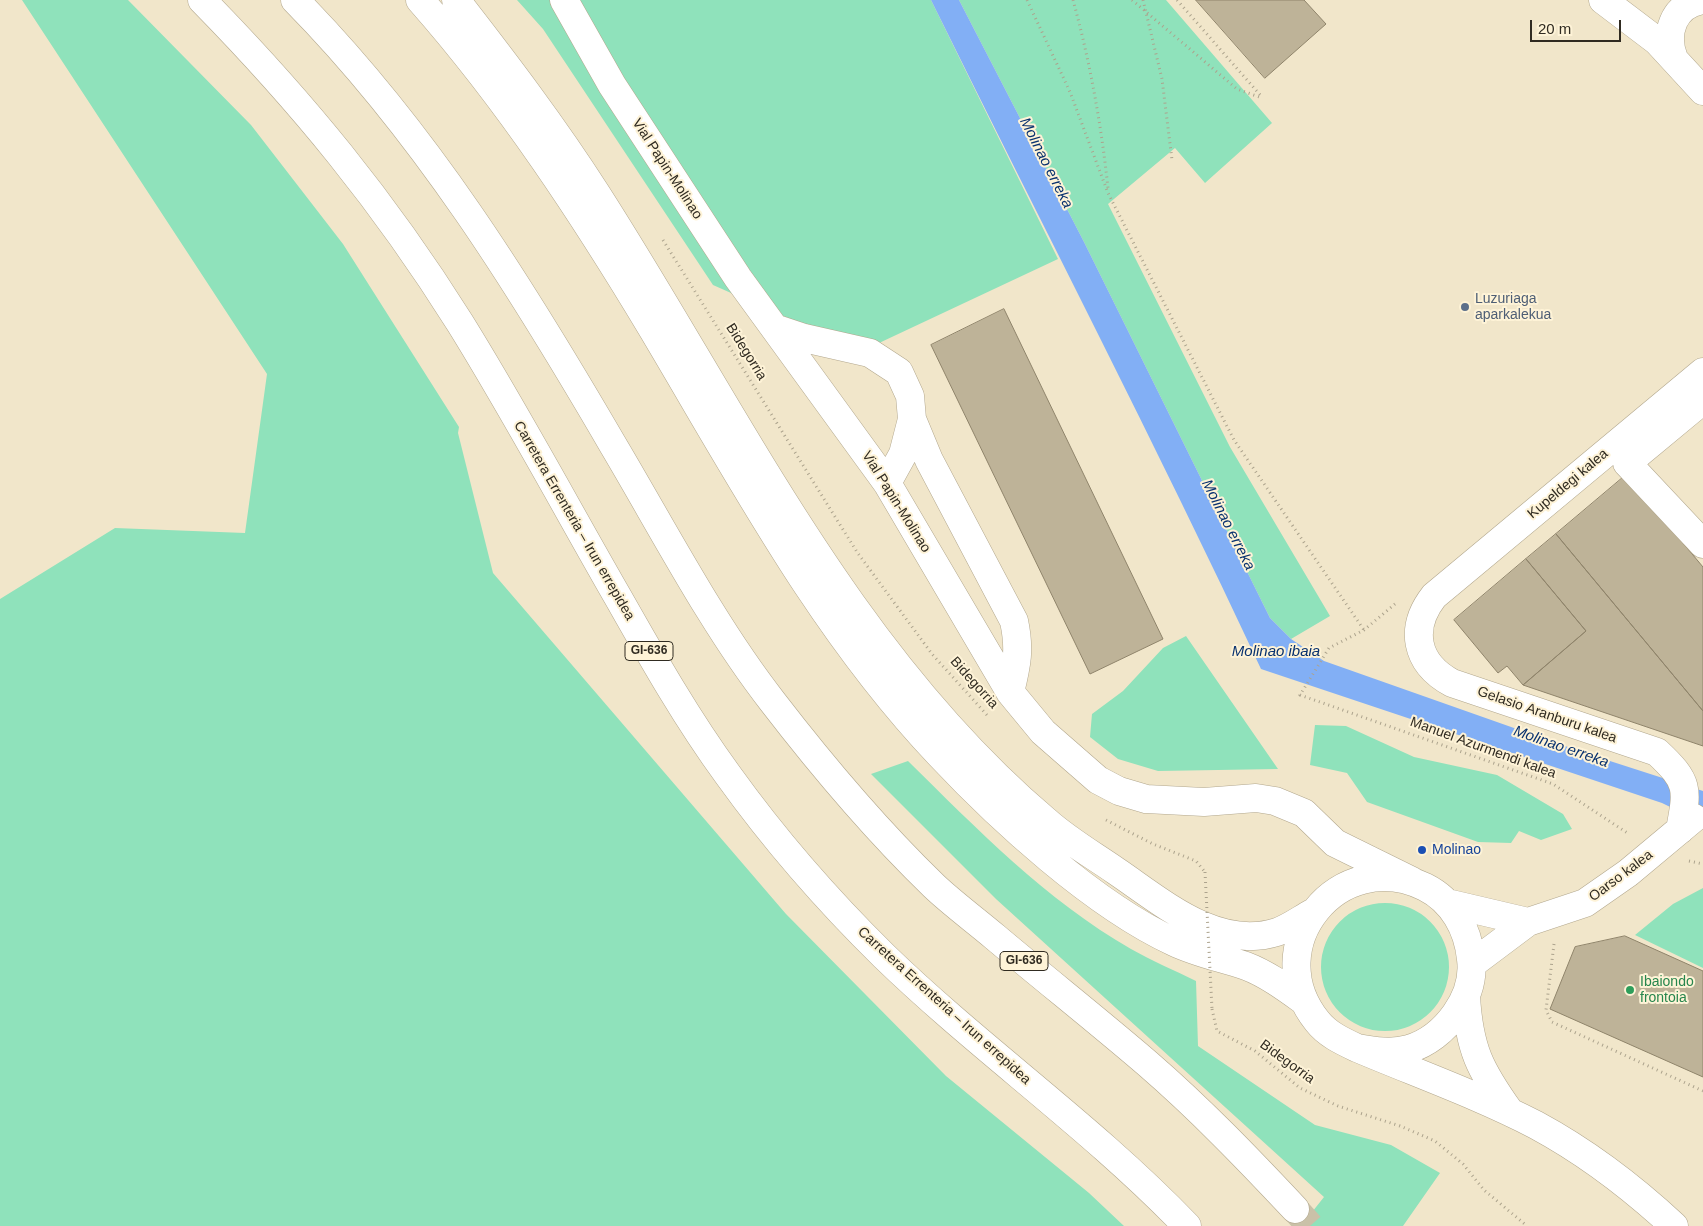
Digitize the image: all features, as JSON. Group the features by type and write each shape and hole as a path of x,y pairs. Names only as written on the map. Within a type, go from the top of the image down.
{"street":[{"name":"Carretera Errenteria – Irun errepidea","path":"202,0 262,60 314,120 366,185 414,252 503,395 681,706 726,773 770,830 816,885 884,956 1135,1177 1187,1226"},
{"name":"GI-636","path":"295,0 364,76 420,146 472,218 562,358 700,592 747,666 847,796 936,888 1149,1066 1224,1134 1295,1209"},
{"path":"420,0 509,110 572,202 651,327 728,459 807,585 869,672 938,754 1032,842 1091,890 1130,917 1174,942 1216,958 1247,966 1279,982 1304,1001"},
{"path":"456,0 530,97 595,192 830,576 889,656 958,737 998,778 1048,823 1184,917 1223,933 1249,936 1278,932 1312,913 1337,891 1351,882 1371,877 1392,876 1412,881 1431,890 1447,903 1461,921 1469,942 1472,964 1466,996 1468,1027 1475,1055 1488,1082 1510,1112"},
{"name":"Vial Papin-Molinao","path":"564,0 618,93 738,278 777,329 887,483 1010,692 1026,713 1056,744 1098,780 1119,791 1146,799 1204,802 1256,798 1275,801 1304,813 1335,843 1412,881"},
{"path":"1603,0 1650,35 1703,91"},
{"path":"1674,59 1669,39 1674,19 1689,4 1703,0"},
{"path":"777,329 804,338 870,353 899,372 910,396 912,419 929,460 1014,621 1019,645 1018,661 1010,692"},
{"name":"Kupeldegi kalea","path":"1444,577 1703,372"},
{"path":"1703,400 1627,463 1703,544"},
{"path":"887,483 903,454 912,419"},
{"name":"Gelasio Aranburu kalea","path":"1444,577 1423,613 1418,633 1425,658 1441,677 1452,683 1657,752 1679,772 1686,798 1680,830"},
{"name":"Oarso kalea","path":"1472,964 1528,922 1584,904 1628,874 1703,811"},
{"path":"1335,843 1337,891"},
{"path":"1447,903 1528,922"},
{"path":"1312,913 1301,933 1296,956 1297,979 1304,1001 1317,1022 1335,1038 1510,1112 1575,1148 1642,1197 1674,1226"},
{"path":"1357,1048 1383,1052 1417,1045 1433,1037 1452,1019 1466,996"}],"path":[{"path":"1027,0 1070,92 1108,193 1234,440 1364,630 1399,600"},
{"path":"1073,0 1090,64 1100,118 1108,193"},
{"path":"1132,0 1236,89 1262,98 1178,0"},
{"path":"1143,0 1162,79 1172,160"},
{"name":"Bidegorria","path":"660,236 857,552 932,654 991,719"},
{"name":"Manuel Azurmendi kalea","path":"1364,630 1329,648 1300,694 1553,784 1631,836 1683,859 1703,864"},
{"name":"Bidegorria","path":"1104,819 1153,844 1196,861 1205,872 1212,1009 1218,1032 1255,1051 1300,1088 1338,1106 1400,1126 1436,1141 1463,1164 1484,1190 1527,1226"},
{"path":"1561,941 1554,944 1546,1010 1552,1022 1703,1091"}],"green space":[{"path":"22,0 128,0 251,125 343,244 459,427 458,433 493,573 786,914 946,1076 1089,1193 1124,1226 0,1226 0,599 115,528 245,533 267,374"},
{"path":"517,0 931,0 1058,259 862,351 713,285 543,29"},
{"path":"959,0 1166,0 1272,123 1205,183 1175,148 1108,204 1230,447 1330,616 1291,639 1270,618 1084,242"},
{"path":"1186,636 1278,769 1158,771 1118,759 1090,737 1092,714 1123,691 1163,648"},
{"path":"1315,725 1346,726 1414,757 1497,775 1563,814 1572,829 1541,840 1519,831 1511,843 1478,842 1367,802 1347,773 1310,765"},
{"path":"908,761 986,837 1070,909 1131,949 1196,981 1198,1046 1315,1125 1391,1145 1440,1173 1403,1226 1301,1226 1324,1197 996,899 871,774"},
{"path":"1703,888 1703,968 1635,935 1673,904"},
{"path":"1385,903 1410,908 1430,922 1444,942 1449,967 1444,992 1430,1012 1410,1026 1385,1031 1360,1026 1340,1012 1326,992 1321,967 1326,942 1340,922 1360,908"}],"water":[{"name":"Molinao ibaia","path":"931,0 959,0 1084,242 1270,618 1291,639 1324,661 1582,752 1703,791 1703,823 1662,803 1261,669 1139,417"}],"building":[{"path":"1196,0 1304,0 1326,24 1265,78"},
{"path":"1004,309 1163,639 1090,674 931,345"},
{"path":"1626,475 1703,567 1703,711 1556,534"},
{"path":"1556,534 1703,711 1703,746 1523,685 1586,631 1526,559"},
{"path":"1526,559 1586,631 1523,685 1507,666 1498,673 1454,620"},
{"name":"Ibaiondo frontoia","path":"1625,936 1703,971 1703,1077 1550,1009 1575,947"}],"tunnel":[{"path":"1295,1209 1310,1226"}],"place":[{"name":"Luzuriaga aparkalekua","path":"1465,307"},
{"name":"Molinao","path":"1422,850"},
{"name":"Ibaiondo frontoia","path":"1630,990"}],"water label":[{"name":"Molinao erreka","path":"1046,163"},
{"name":"Molinao erreka","path":"1228,525"},
{"name":"Molinao erreka","path":"1561,747"}]}
